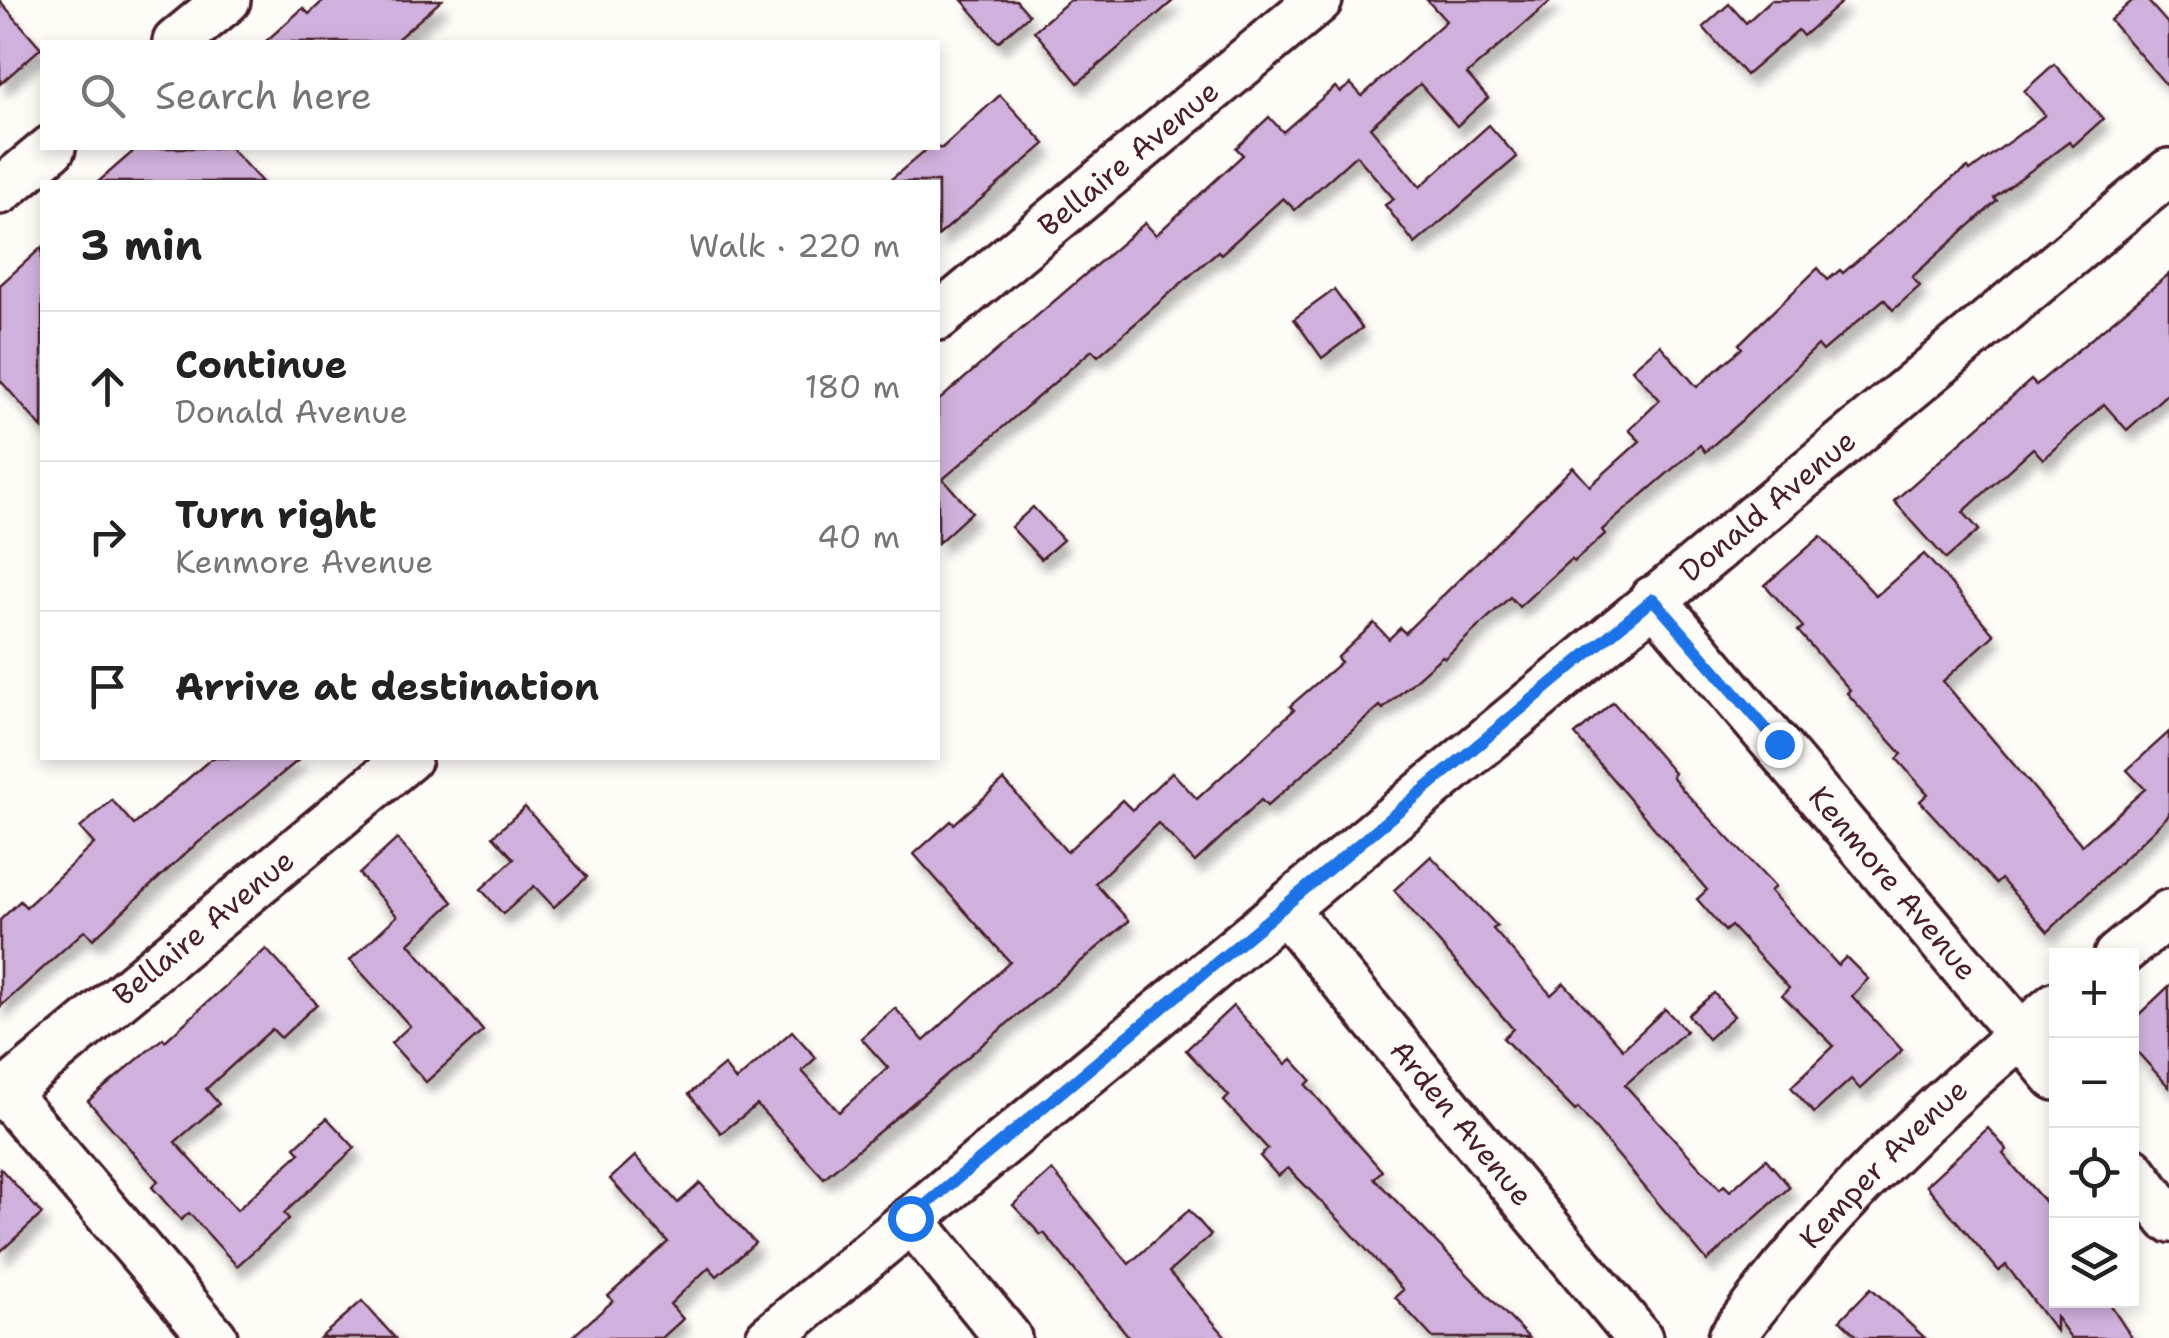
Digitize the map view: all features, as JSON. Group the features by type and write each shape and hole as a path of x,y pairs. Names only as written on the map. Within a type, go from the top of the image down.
{"street":[{"path":"178,40 227,0"},
{"name":"Bellaire Avenue","path":"940,315 1318,0"},
{"path":"0,191 50,150"},
{"name":"Donald Avenue","path":"769,1338 2169,172"},
{"name":"Kenmore Avenue","path":"1653,599 2049,1069"},
{"name":"Bellaire Avenue","path":"3,1095 406,760"},
{"name":"Arden Avenue","path":"1284,909 1639,1338"},
{"path":"2127,948 2169,913"},
{"name":"Kemper Avenue","path":"1731,1338 1832,1213 1873,1170 1914,1128 2049,1011"},
{"path":"3,1095 214,1338"},
{"path":"2139,1179 2169,1219"},
{"path":"910,1218 1008,1338"}],"building":[{"path":"324,0 442,0 396,40 267,40 303,8 309,14"},
{"path":"962,0 1016,0 1029,15 998,42"},
{"path":"1070,0 1174,0 1078,83 1034,31"},
{"path":"1427,0 1552,0 1467,74 1488,98 1457,126 1420,84 1370,127 1420,187 1489,125 1517,157 1415,244 1385,205 1394,199 1356,155 1295,210 1283,198 1098,356 1092,350 943,479 972,512 940,541 940,399 1145,223 1156,235 1243,155 1236,148 1269,117 1283,132 1335,87 1340,92 1351,84 1362,96 1446,21"},
{"path":"1771,0 1844,0 1803,36 1798,30 1746,75 1703,27 1729,4 1746,23"},
{"path":"2133,0 2147,0 2169,25 2169,88 2110,20"},
{"path":"0,1 40,49 0,84"},
{"path":"2054,64 2103,119 2073,146 2069,142 1994,198 1997,201 1912,277 1920,286 1893,310 1884,299 1823,351 1818,345 1742,420 1705,452 1700,445 1602,530 1605,534 1574,562 1571,559 1519,607 1510,597 1445,658 1442,656 1383,709 1380,706 1267,806 1261,800 1195,862 1158,823 1095,883 1129,921 824,1178 757,1105 721,1133 689,1094 724,1065 736,1081 792,1031 816,1058 802,1071 839,1112 888,1068 861,1038 895,1008 924,1041 1010,962 914,854 951,821 954,824 1004,780 1067,852 1122,800 1132,810 1172,772 1197,799 1294,710 1290,706 1341,662 1337,658 1374,623 1389,639 1400,628 1405,633 1573,467 1590,486 1640,441 1629,430 1660,400 1632,369 1660,345 1697,387 1742,348 1739,344 1818,268 1828,280 1840,270 1843,273 1954,177 1968,168 1970,171 2045,115 2024,91"},
{"path":"1000,95 1045,144 940,234 940,180 890,180 926,150 942,148"},
{"path":"135,150 232,150 260,180 100,180"},
{"path":"40,249 40,426 0,380 0,285"},
{"path":"2169,274 2169,392 2127,430 2104,404 2043,459 2033,448 1963,512 1979,530 1946,559 1894,501 2031,380 2036,385"},
{"path":"1334,290 1362,328 1322,358 1294,319"},
{"path":"1033,507 1063,540 1041,559 1011,527"},
{"path":"1821,536 1876,596 1924,554 1952,585 1994,635 1943,681 2082,845 2145,789 2127,770 2169,732 2169,815 2048,932 2001,879 1996,884 1920,801 1928,794 1897,759 1902,754 1847,693 1850,690 1798,631 1803,627 1765,585"},
{"path":"1613,702 1674,773 1672,776 1682,789 1775,887 1770,891 1838,965 1846,957 1868,979 1852,996 1902,1050 1860,1089 1851,1079 1814,1113 1791,1087 1834,1046 1782,995 1789,988 1731,926 1725,931 1697,899 1707,890 1575,735"},
{"path":"210,760 299,760 188,851 93,939 85,930 0,1007 0,920 20,901 26,907 94,844 80,828 112,800 134,825"},
{"path":"525,807 587,877 554,907 534,886 503,914 481,889 514,859 493,836"},
{"path":"397,839 453,902 409,943 483,1031 426,1082 391,1043 410,1026 350,960 397,916 359,874"},
{"path":"1431,856 1497,926 1493,929 1551,995 1564,983 1623,1049 1665,1009 1686,1031 1625,1085 1720,1189 1724,1185 1730,1191 1766,1159 1790,1187 1707,1261 1578,1108 1575,1111 1503,1038 1513,1029 1394,890"},
{"path":"266,949 317,1004 281,1038 272,1029 206,1089 219,1104 175,1142 237,1210 300,1153 295,1147 327,1118 355,1148 284,1213 289,1219 237,1266 189,1213 181,1220 152,1187 158,1181 88,1101 163,1038 165,1041"},
{"path":"2169,986 2169,1087 2139,1054 2139,1014"},
{"path":"1714,993 1734,1016 1708,1039 1688,1015"},
{"path":"1233,1006 1286,1064 1292,1059 1311,1080 1306,1085 1382,1171 1374,1178 1529,1338 1433,1338 1395,1297 1403,1290 1344,1225 1288,1168 1278,1176 1260,1156 1268,1149 1224,1101 1229,1096 1186,1050"},
{"path":"1988,1128 2007,1150 2003,1154 2049,1207 2049,1308 2112,1308 2132,1338 2071,1338 2056,1317 2056,1331 2006,1265 1999,1271 1926,1185"},
{"path":"635,1156 678,1203 700,1183 755,1243 717,1276 709,1267 670,1304 683,1319 662,1338 571,1338 613,1301 608,1296 668,1242 610,1179"},
{"path":"0,1168 42,1214 0,1252"},
{"path":"1052,1170 1129,1264 1189,1210 1211,1235 1169,1272 1227,1338 1130,1338 1044,1233 1041,1235 1013,1205"},
{"path":"1871,1288 1925,1338 1859,1338 1840,1320"},
{"path":"362,1301 395,1338 320,1338"}],"route":[{"path":"910,1218 1653,599 1779,744"}]}
